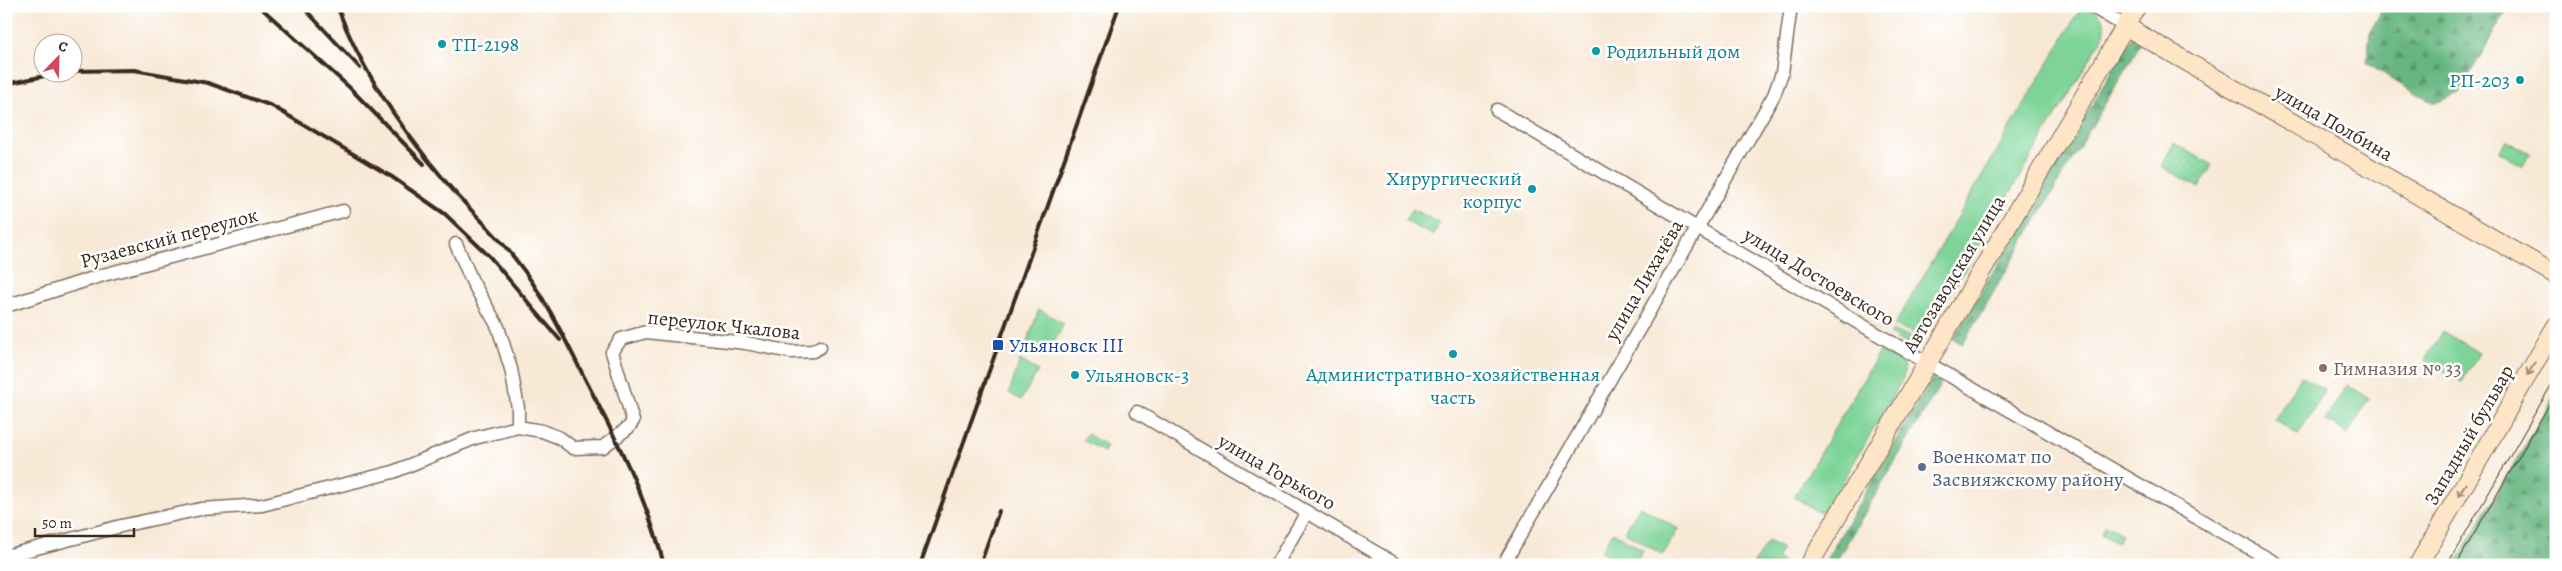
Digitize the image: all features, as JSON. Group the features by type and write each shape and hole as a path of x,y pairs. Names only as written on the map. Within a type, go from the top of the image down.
{"street":[{"name":"улица Лихачёва","path":"1503,565 1696,227 1774,95 1782,73 1791,6"},
{"name":"улица Полбина","path":"2091,6 2556,275"},
{"name":"Автозаводская улица","path":"1809,565 1926,362 2137,6"},
{"name":"улица Достоевского","path":"1497,110 1926,362 2279,565"},
{"name":"Рузаевский переулок","path":"6,306 103,275 343,211"},
{"path":"6,556 121,526 201,509 262,505 393,472 474,438 518,427 518,408 511,368 498,327 472,281 456,244"},
{"name":"Западный бульвар","path":"2418,565 2556,326"},
{"name":"переулок Чкалова","path":"518,427 542,431 560,438 573,448 603,447 629,427 633,421 612,352 621,339 646,332 746,343 791,352 813,351 820,347"},
{"name":"улица Горького","path":"1137,412 1397,565"},
{"path":"1276,565 1307,512"}],"green space":[{"path":"2082,6 2098,13 2104,21 2105,31 2103,37 1930,328 1926,326 1921,335 1894,326"},
{"path":"2384,6 2509,6 2459,93 2435,103 2396,82 2367,62 2370,32"},
{"path":"2132,37 2141,43 1963,344 1953,339"},
{"path":"2507,140 2530,153 2523,166 2499,152"},
{"path":"2174,143 2212,165 2199,188 2161,166"},
{"path":"1412,209 1440,223 1433,235 1405,221"},
{"path":"1039,309 1064,324 1048,353 1027,342"},
{"path":"1892,331 1923,340 1915,345 1907,344 1889,334"},
{"path":"2442,331 2479,353 2462,382 2425,360"},
{"path":"1883,346 1896,355 1902,363 1904,367 1903,378 1827,509 1818,512 1794,497"},
{"path":"1020,360 1038,371 1021,400 1009,393"},
{"path":"2301,376 2325,390 2298,435 2274,420"},
{"path":"1933,377 1942,382 1834,565 1823,565"},
{"path":"2347,385 2369,398 2348,434 2325,420"},
{"path":"2556,394 2556,565 2454,565"},
{"path":"1087,434 1107,446 1104,452 1083,440"},
{"path":"1640,506 1678,529 1663,555 1624,532"},
{"path":"2106,525 2122,534 2117,543 2101,534"},
{"path":"1613,532 1643,550 1635,565 1624,565 1601,551"},
{"path":"1768,541 1782,549 1777,558 1788,565 1753,565"}],"tram line":[{"path":"2447,565 2556,377"},
{"path":"2456,565 2556,393"}],"railway":[{"path":"259,6 349,87 424,164"},
{"path":"302,6 360,68"},
{"path":"337,6 370,76 398,120 429,162 508,250 526,273 552,314 639,490 664,565"},
{"path":"920,565 1119,6"},
{"path":"82,71 134,70 208,83 272,106 392,177 445,214 490,257 560,340"},
{"path":"6,84 32,79"},
{"path":"980,565 999,511"}],"place":[{"name":"ТП-2198","path":"442,44"},
{"name":"Родильный дом","path":"1596,51"},
{"name":"РП-203","path":"2520,80"},
{"name":"Хирургический корпус","path":"1532,189"},
{"name":"Ульяновск III","path":"998,345"},
{"name":"Административно-хозяйственная часть","path":"1453,354"},
{"name":"Гимназия № 33","path":"2323,368"},
{"name":"Ульяновск-3","path":"1075,375"},
{"name":"Военкомат по Засвияжскому району","path":"1922,467"}]}
